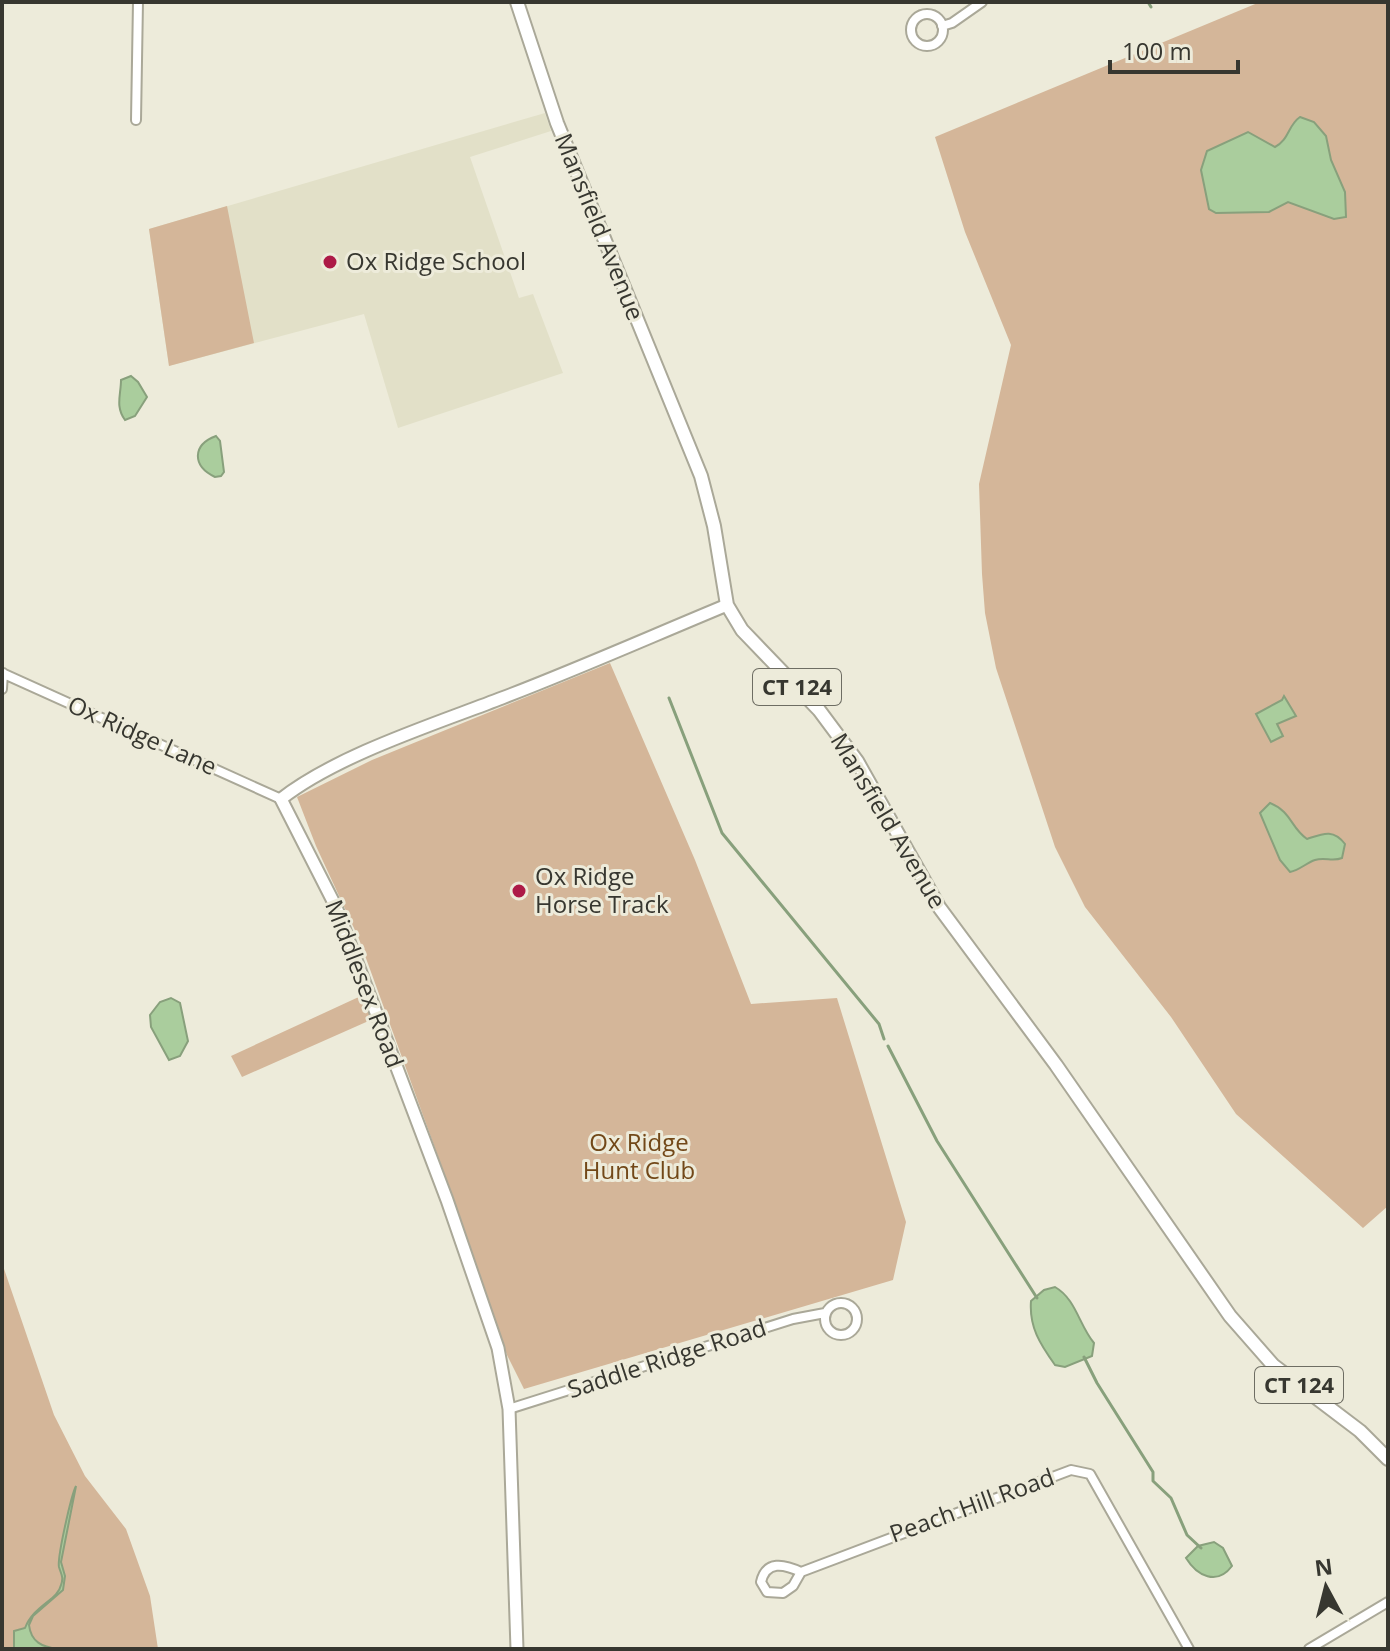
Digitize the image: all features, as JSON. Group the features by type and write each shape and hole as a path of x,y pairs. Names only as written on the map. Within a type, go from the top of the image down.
{"main road":[{"name":"Mansfield Avenue","path":"517,2 557,123 701,476 714,526 727,605 742,630 819,710 857,761 939,907 1056,1065 1230,1316 1273,1365 1360,1431 1388,1459"},
{"path":"281,799 298,785 359,755 594,662 727,605"},
{"name":"Middlesex Road","path":"281,799 336,907 447,1200 498,1348 509,1409 517,1649"}],"street":[{"path":"136,120 138,2"},
{"path":"942,26 952,23 982,2"},
{"path":"2,673 2,689"},
{"name":"Ox Ridge Lane","path":"2,673 281,799"},
{"name":"Saddle Ridge Road","path":"509,1409 793,1319 825,1313 838,1303 848,1304 856,1313 856,1326 844,1335 834,1334 827,1327 825,1313"},
{"name":"Peach Hill Road","path":"801,1572 787,1566 772,1565 765,1570 761,1582 767,1592 783,1593 793,1586 801,1572 1071,1470 1090,1474 1189,1649"},
{"path":"1309,1649 1388,1602"}],"shaded area":[{"name":"Ox Ridge School","path":"545,113 551,131 470,157 519,298 533,294 563,373 398,428 364,314 169,366 149,229"},
{"path":"1300,117 1314,122 1326,136 1331,160 1345,192 1346,217 1334,219 1288,202 1269,212 1216,213 1209,209 1201,170 1207,151 1248,132 1275,147"},
{"path":"131,376 147,397 135,416 125,420 119,405 121,380"},
{"path":"216,436 220,441 224,472 215,477 202,467 198,456 202,445"},
{"path":"1284,696 1296,716 1277,724 1283,736 1271,742 1256,714"},
{"path":"1270,803 1283,811 1307,839 1332,834 1341,839 1345,844 1342,858 1315,860 1290,872 1280,860 1260,813"},
{"path":"171,998 180,1003 188,1041 180,1056 169,1060 151,1027 150,1015 160,1002"},
{"path":"1055,1287 1073,1305 1094,1343 1092,1356 1065,1367 1055,1365 1037,1335 1032,1319 1031,1301 1044,1290"},
{"path":"76,1486 61,1562 65,1576 63,1590 33,1616 29,1625 38,1643 58,1649 14,1649 14,1631 25,1628 34,1614 55,1595 61,1585 60,1552"},
{"path":"1214,1542 1223,1548 1232,1566 1214,1577 1201,1574 1186,1558 1198,1546"}],"green space":[{"path":"1260,2 1388,2 1388,1206 1363,1228 1236,1114 1171,1017 1085,907 1055,847 996,668 985,613 979,484 1011,345 965,232 935,137"},
{"path":"227,206 254,343 169,366 149,229"},
{"name":"Ox Ridge Hunt Club","path":"610,663 695,860 751,1004 837,998 906,1222 893,1280 524,1389 507,1355 359,939 297,797 372,760"},
{"path":"363,995 373,1019 242,1077 231,1056"},
{"path":"2,1263 54,1415 85,1476 126,1529 150,1596 158,1649 2,1649"}],"waterway":[{"path":"1148,2 1151,7"},
{"path":"669,698 722,833 879,1024 884,1039"},
{"path":"888,1046 937,1141 1037,1298"},
{"path":"1084,1357 1153,1472 1153,1481 1171,1498 1187,1535 1201,1548"}],"place":[{"name":"Ox Ridge School","path":"330,262"},
{"name":"Ox Ridge Horse Track","path":"519,891"}]}
